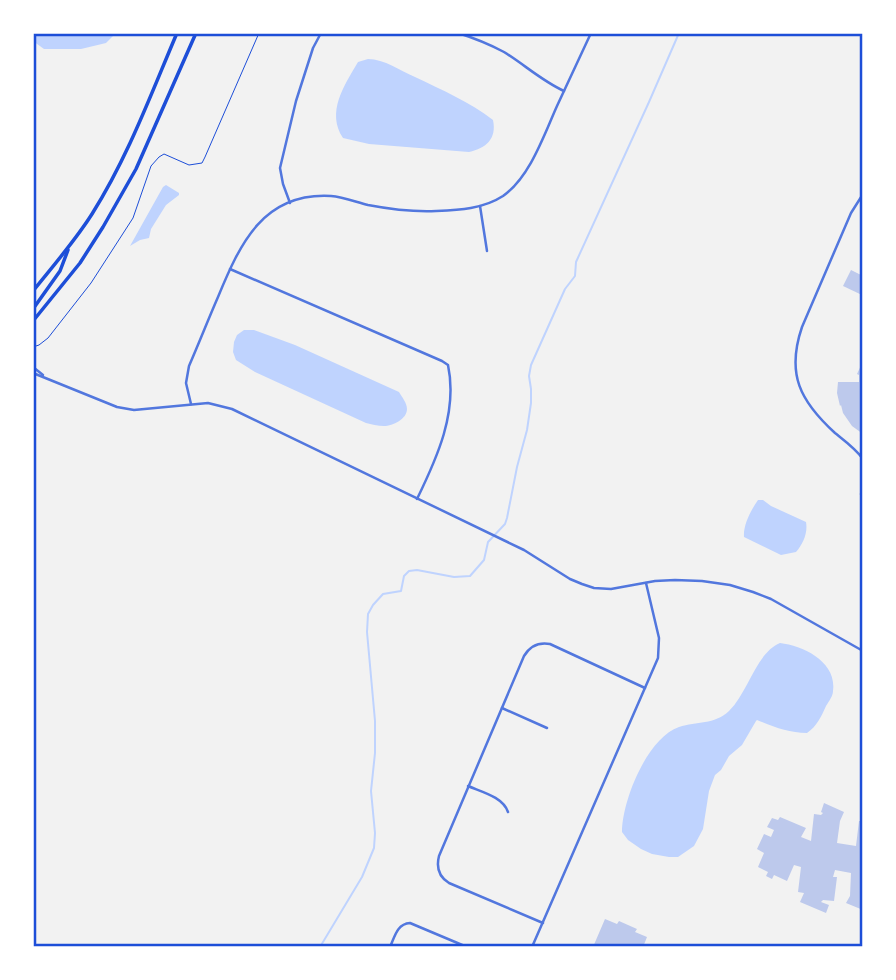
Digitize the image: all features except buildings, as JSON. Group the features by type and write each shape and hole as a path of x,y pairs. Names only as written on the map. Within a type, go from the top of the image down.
{"main road":[{"path":"33,291 92,214 121,161 177,33"},
{"path":"33,321 72,274 136,169 196,33"},
{"path":"33,309 60,271 70,245"}],"street":[{"path":"290,203 280,168 296,101 313,48 321,33"},
{"path":"458,33 475,38 504,53 564,91"},
{"path":"191,404 186,383 189,366 230,268 250,232 263,219 280,207 302,198 332,196 372,206 425,211 466,209 480,206 503,195 535,157 591,33"},
{"path":"863,194 851,212 807,314 795,354 798,382 807,402 818,417 863,459"},
{"path":"480,206 487,251"},
{"path":"230,268 448,365 451,382 449,412 437,456 417,499"},
{"path":"33,367 46,377"},
{"path":"33,373 117,407 134,410 208,403 232,409 500,538 587,586 611,589 675,580 730,585 782,605 863,651"},
{"path":"533,947 657,658 658,634 646,583"},
{"path":"543,923 446,881 438,870 437,862 468,786 526,653 533,646 543,643 552,645 645,688"},
{"path":"502,708 547,728"},
{"path":"468,786 502,802 508,812"},
{"path":"390,947 398,929 402,924 408,923 414,923 467,947"}],"path":[{"path":"33,346 48,338 91,283 133,218 151,166 159,157 164,154 189,165 202,163 259,33"}],"water":[{"path":"33,33 116,33 106,43 81,49 44,49 33,41"},
{"path":"368,59 392,66 456,97 493,120 494,127 489,142 469,152 369,144 343,138 336,119 339,99 358,62"},
{"path":"166,185 179,195 166,205 151,229 149,238 130,246 163,187"},
{"path":"244,330 254,330 295,345 399,392 406,405 406,413 402,419 391,425 366,423 255,372 236,360 233,352 237,335"},
{"path":"758,500 806,522 804,538 796,552 781,555 744,537 748,518"},
{"path":"780,643 817,657 830,672 833,693 816,724 807,733 800,733 757,720 742,745 729,756 715,775 709,791 703,829 694,846 678,857 652,854 628,840 622,832 626,804 638,772 657,744 667,733 679,727 711,721 729,711 765,655"}],"waterway":[{"path":"320,947 362,877 374,848 371,791 375,721 367,632 368,614 383,594 401,591 404,576 409,571 454,577 470,576 484,560 488,542 505,524 527,430 531,403 531,365 565,289 575,276 576,262 679,33"}]}
